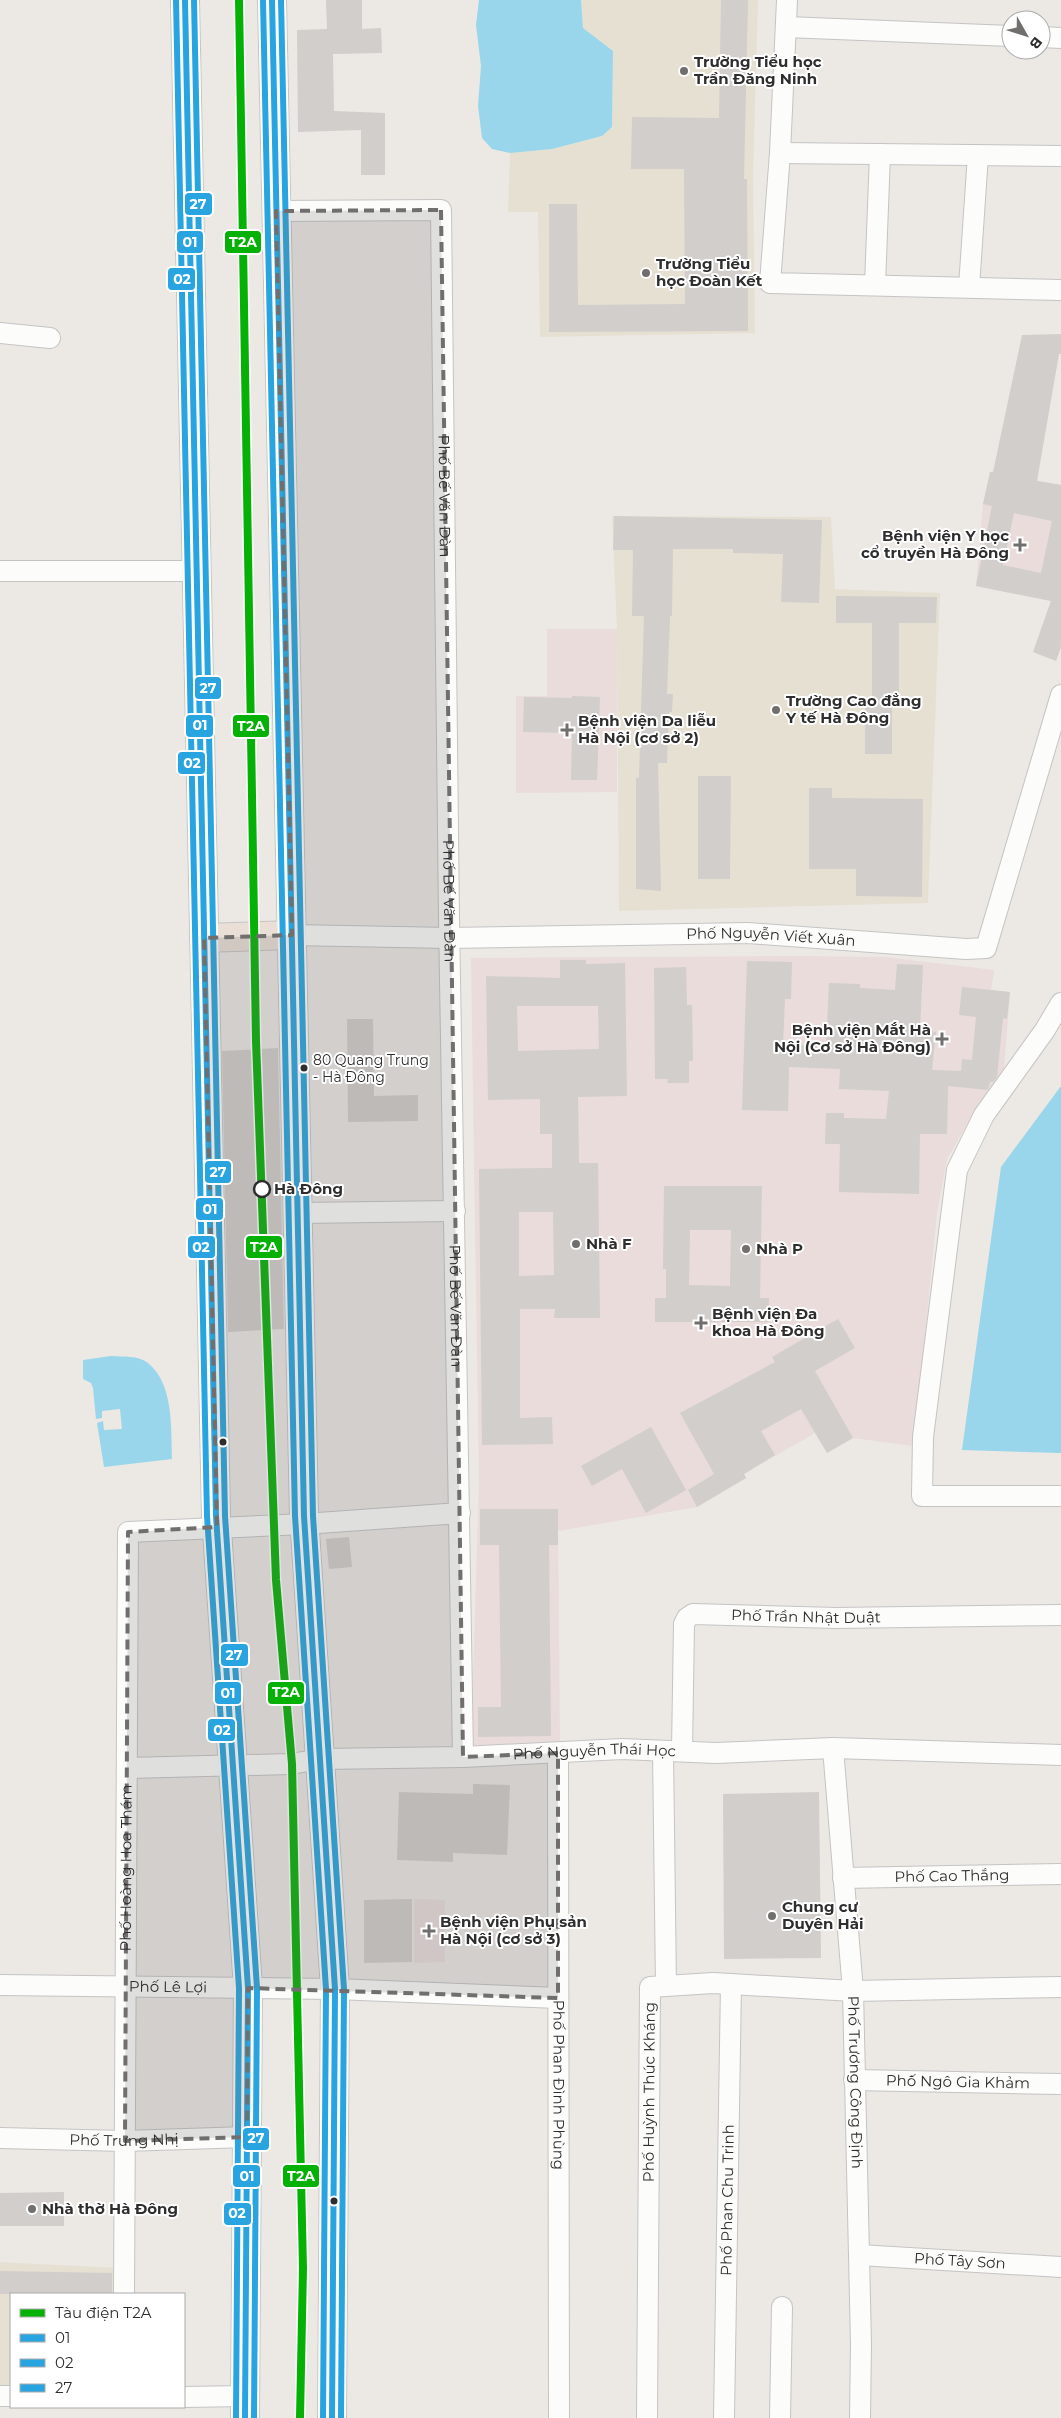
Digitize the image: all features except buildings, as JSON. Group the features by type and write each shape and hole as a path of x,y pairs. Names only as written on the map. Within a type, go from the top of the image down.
{"highway":[{"path":"184,0 217,1527 248,1988 245,2407"},
{"path":"272,0 304,1524 335,1989 332,2418"},
{"path":"204,938 292,936"}],"street":[{"path":"786,0 780,153 770,283 1061,290"},
{"path":"786,27 1001,36"},
{"path":"780,153 1061,156"},
{"path":"875,285 880,154"},
{"path":"969,287 978,155"},
{"name":"Phố Bế Văn Đàn","path":"276,211 441,210 463,1757"},
{"path":"0,333 50,338"},
{"path":"0,571 197,571"},
{"name":"Phố Nguyễn Viết Xuân","path":"292,936 450,938 748,933 966,949 986,948 1061,696"},
{"path":"1061,1003 1045,1030 984,1115 957,1170 923,1437 922,1496 1061,1496"},
{"path":"298,1213 455,1211"},
{"path":"217,1527 304,1524 460,1513"},
{"name":"Phố Hoàng Hoa Thám","path":"124,2293 128,1532 217,1527"},
{"name":"Phố Trần Nhật Duật","path":"673,1751 684,1624 687,1618 693,1614 836,1618 1061,1614"},
{"name":"Phố Nguyễn Thái Học","path":"127,1768 291,1764 320,1759 463,1757 622,1749 716,1753 833,1748 1061,1755"},
{"name":"Phố Trương Công Định","path":"833,1748 852,1991 860,2255 860,2418"},
{"name":"Phố Huỳnh Thúc Kháng","path":"647,2418 650,1987 666,1986 673,1751"},
{"name":"Phố Phan Đình Phùng","path":"558,1752 559,2418"},
{"name":"Phố Cao Thắng","path":"843,1878 1061,1874"},
{"path":"666,1986 731,1984 852,1991 1061,1986"},
{"name":"Phố Phan Chu Trinh","path":"724,2418 731,1984"},
{"name":"Phố Lê Lợi","path":"0,1985 335,1989 558,1998"},
{"name":"Phố Ngô Gia Khảm","path":"854,2080 1061,2084"},
{"name":"Phố Trưng Nhị","path":"0,2138 125,2141 247,2137"},
{"name":"Phố Tây Sơn","path":"860,2255 1061,2267"},
{"path":"780,2418 782,2307"},
{"path":"185,2397 245,2407"}],"highlighted area":[{"path":"441,210 463,1757 558,1753 558,1998 248,1988 247,2137 125,2141 128,1532 217,1527 204,938 292,935 276,211"}],"shaded area":[{"path":"581,0 758,0 753,176 755,333 540,337 538,212 508,212 510,153 552,149 602,136 612,127 613,51 583,28"},
{"name":"Bệnh viện Y học cổ truyền Hà Đông","path":"990,472 1061,485 1061,647 1056,661 1033,652 1051,601 976,586 983,504"},
{"name":"Trường Cao đẳng Y tế Hà Đông","path":"612,516 831,517 835,589 940,593 928,903 619,911 617,629"},
{"name":"Bệnh viện Da liễu Hà Nội (cơ sở 2)","path":"547,629 617,629 617,792 516,793 516,696 547,696"},
{"name":"Bệnh viện Đa khoa Hà Đông","path":"884,957 994,970 991,990 1010,992 1003,1083 982,1099 947,1159 937,1213 914,1446 853,1438 827,1453 815,1433 744,1474 746,1478 697,1507 558,1531 560,1748 471,1746 479,1481 471,958"},
{"name":"Bệnh viện Phụ sản Hà Nội (cơ sở 3)","path":"414,1899 445,1900 445,1962 414,1963"},
{"path":"0,2262 116,2268 116,2293 10,2293 10,2387 0,2387"}],"water":[{"path":"479,0 581,0 583,28 613,51 612,127 602,136 552,149 510,153 492,149 482,138 478,106 481,66 476,25"},
{"path":"1061,1086 1061,1453 962,1450 1001,1167"},
{"path":"111,1356 144,1360 156,1372 163,1383 171,1421 172,1459 104,1467 97,1423 103,1421 104,1430 122,1429 120,1409 102,1411 102,1418 96,1419 93,1388 91,1383 83,1379 83,1360"}],"metro line":[{"name":"T2A","path":"239,0 256,1041 276,1580 292,1764 303,2268 300,2418"}],"transit line":[{"name":"02","path":"176,0 207,1516 239,1988 236,2418"},
{"name":"01","path":"185,0 216,1516 248,1988 245,2418"},
{"name":"27","path":"194,0 225,1516 257,1988 254,2418"},
{"name":"02","path":"263,0 295,1516 326,1989 323,2418"},
{"name":"01","path":"272,0 304,1516 335,1989 332,2418"},
{"name":"27","path":"281,0 313,1516 344,1989 341,2418"}],"place":[{"name":"Trường Tiểu học Trần Đăng Ninh","path":"684,71"},
{"name":"Trường Tiểu học Đoàn Kết","path":"646,273"},
{"name":"Bệnh viện Y học cổ truyền Hà Đông","path":"1020,545"},
{"name":"Trường Cao đẳng Y tế Hà Đông","path":"776,710"},
{"name":"Bệnh viện Da liễu Hà Nội (cơ sở 2)","path":"567,730"},
{"name":"Bệnh viện Mắt Hà Nội (Cơ sở Hà Đông)","path":"942,1039"},
{"name":"80 Quang Trung - Hà Đông","path":"304,1068"},
{"name":"Hà Đông","path":"262,1189"},
{"name":"Nhà F","path":"576,1244"},
{"name":"Nhà P","path":"746,1249"},
{"name":"Bệnh viện Đa khoa Hà Đông","path":"701,1323"},
{"name":"Chung cư Duyên Hải","path":"772,1916"},
{"name":"Bệnh viện Phụ sản Hà Nội (cơ sở 3)","path":"429,1931"},
{"name":"Nhà thờ Hà Đông","path":"32,2209"}]}
